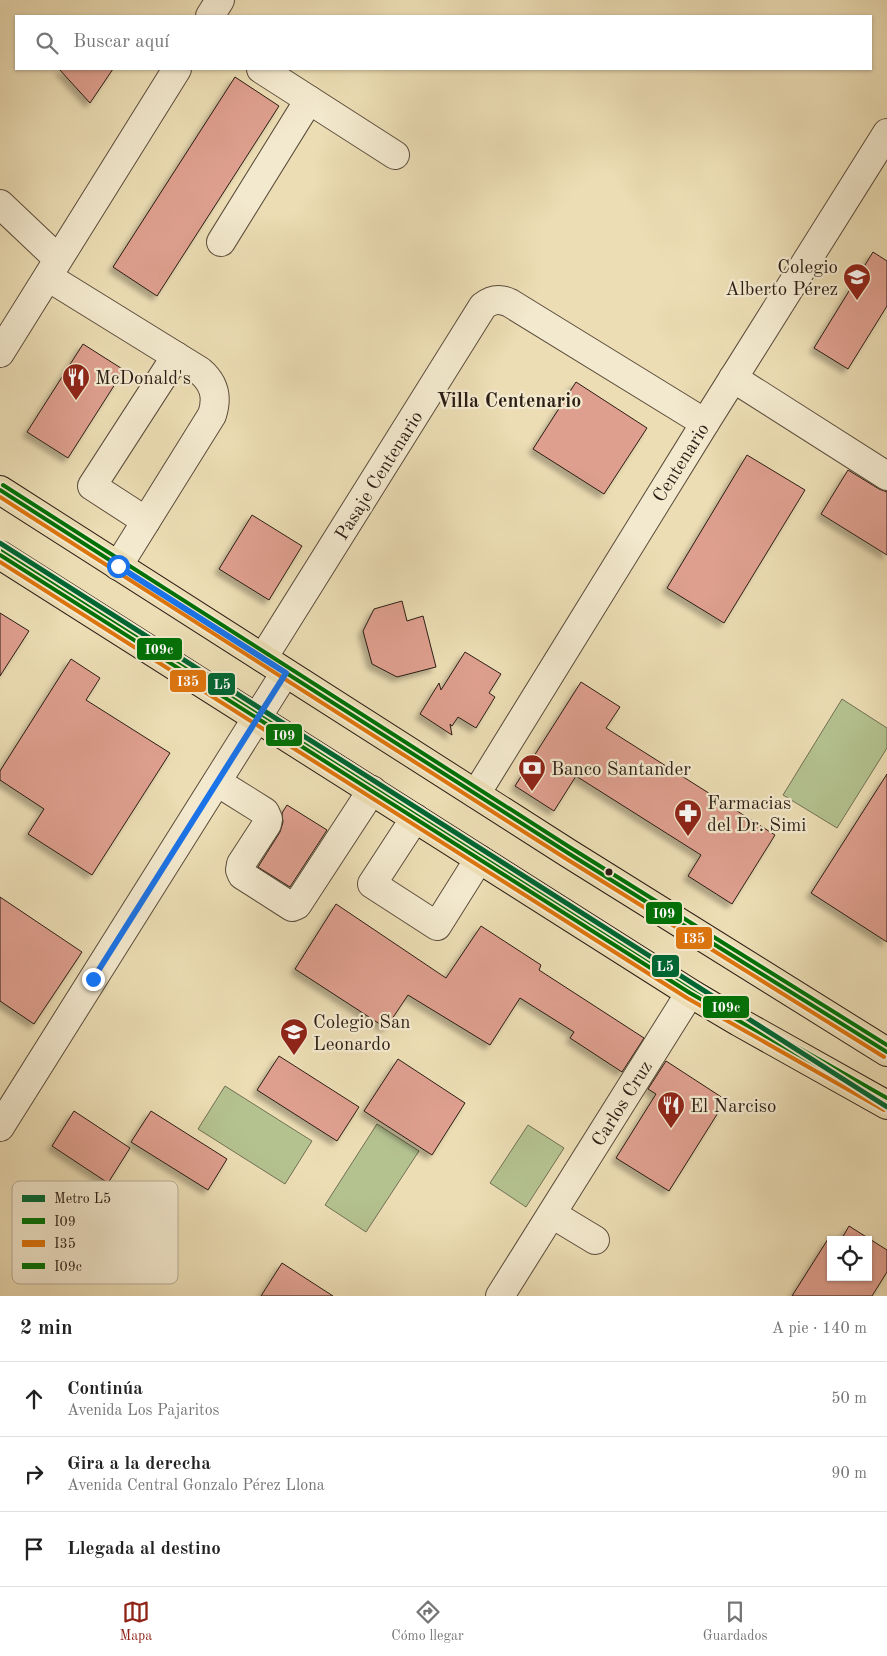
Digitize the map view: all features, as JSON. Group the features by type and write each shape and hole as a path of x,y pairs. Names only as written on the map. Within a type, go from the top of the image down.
{"main road":[{"path":"0,490 476,794 887,1052"},
{"path":"0,555 690,992 756,1032 887,1105"}],"street":[{"path":"211,15 220,0"},
{"path":"0,353 176,70"},
{"path":"263,70 396,155"},
{"path":"220,242 309,100"},
{"name":"Centenario","path":"476,794 705,422 887,133"},
{"path":"0,204 53,268 200,371 213,386 215,406 207,423 118,566"},
{"name":"Pasaje Centenario","path":"263,658 482,306 487,302 498,299 510,304 705,422"},
{"path":"146,521 92,486 176,356"},
{"path":"733,378 887,476"},
{"path":"0,1127 286,673"},
{"path":"218,782 265,812 268,819 267,824 241,864 240,870 242,875 292,907 297,905 372,790"},
{"path":"415,818 372,884 437,926 479,859"},
{"name":"Carlos Cruz","path":"500,1296 690,992"},
{"path":"552,1214 594,1240"}],"green space":[{"path":"842,699 887,728 887,748 837,828 783,795"},
{"path":"225,1086 312,1141 285,1184 198,1129"},
{"path":"377,1124 419,1151 366,1232 325,1205"},
{"path":"528,1125 564,1148 526,1207 490,1183"}],"building":[{"path":"60,70 112,70 90,103"},
{"path":"235,77 279,106 157,296 113,267"},
{"path":"873,252 887,261 887,306 848,369 814,348"},
{"name":"McDonald's","path":"83,344 124,370 68,458 27,432"},
{"path":"576,382 647,428 604,494 533,449"},
{"path":"747,455 805,490 724,623 667,588"},
{"path":"848,470 887,492 887,555 821,514"},
{"path":"252,515 302,546 269,600 219,569"},
{"path":"402,601 407,621 423,616 436,667 397,677 372,664 363,631 374,609"},
{"path":"0,613 29,631 0,676"},
{"path":"465,652 501,674 489,693 495,697 476,728 458,717 452,726 450,724 452,735 420,714 439,683 441,690"},
{"path":"71,659 100,678 86,700 170,753 92,875 28,834 44,809 0,780 0,771"},
{"path":"581,682 620,707 606,728 775,835 732,904 688,876 701,855 576,776 554,811 515,786"},
{"path":"887,774 887,942 811,893"},
{"path":"287,805 327,830 290,887 258,867 280,832 283,822 282,813"},
{"path":"0,897 82,952 34,1024 0,1001"},
{"path":"336,904 446,978 481,926 541,965 539,970 644,1038 622,1072 570,1038 574,1032 520,998 490,1045 408,995 386,1028 295,969"},
{"path":"279,1056 359,1107 337,1141 257,1090"},
{"path":"398,1059 465,1103 432,1155 364,1111"},
{"name":"El Narciso","path":"666,1061 726,1100 669,1191 616,1158 656,1094 648,1089"},
{"path":"74,1111 130,1148 109,1181 105,1181 52,1146"},
{"path":"151,1111 227,1159 208,1190 131,1142"},
{"path":"849,1226 865,1236 843,1236"},
{"path":"827,1241 827,1281 872,1281 872,1241 887,1250 887,1272 872,1296 792,1296"},
{"path":"282,1263 333,1296 261,1296"}],"metro line":[{"name":"L5","path":"0,543 887,1107"}],"transit line":[{"name":"I09c","path":"3,485 571,848 887,1045"},
{"name":"I09","path":"0,490 568,853 887,1052"},
{"name":"I35","path":"0,497 565,858 884,1057"},
{"name":"I09c","path":"3,550 693,988 887,1098"},
{"name":"I09","path":"0,555 690,993 887,1105"},
{"name":"I35","path":"0,562 687,998 884,1110"}],"place":[{"name":"Colegio Alberto Pérez","path":"857,301"},
{"name":"McDonald's","path":"76,401"},
{"name":"Banco Santander","path":"532,792"},
{"name":"Farmacias del Dr. Simi","path":"688,837"},
{"name":"Colegio San Leonardo","path":"294,1056"},
{"name":"El Narciso","path":"671,1129"}],"district":[{"name":"Villa Centenario","path":"509,400"}],"route":[{"path":"93,979 286,673 118,566"}]}
